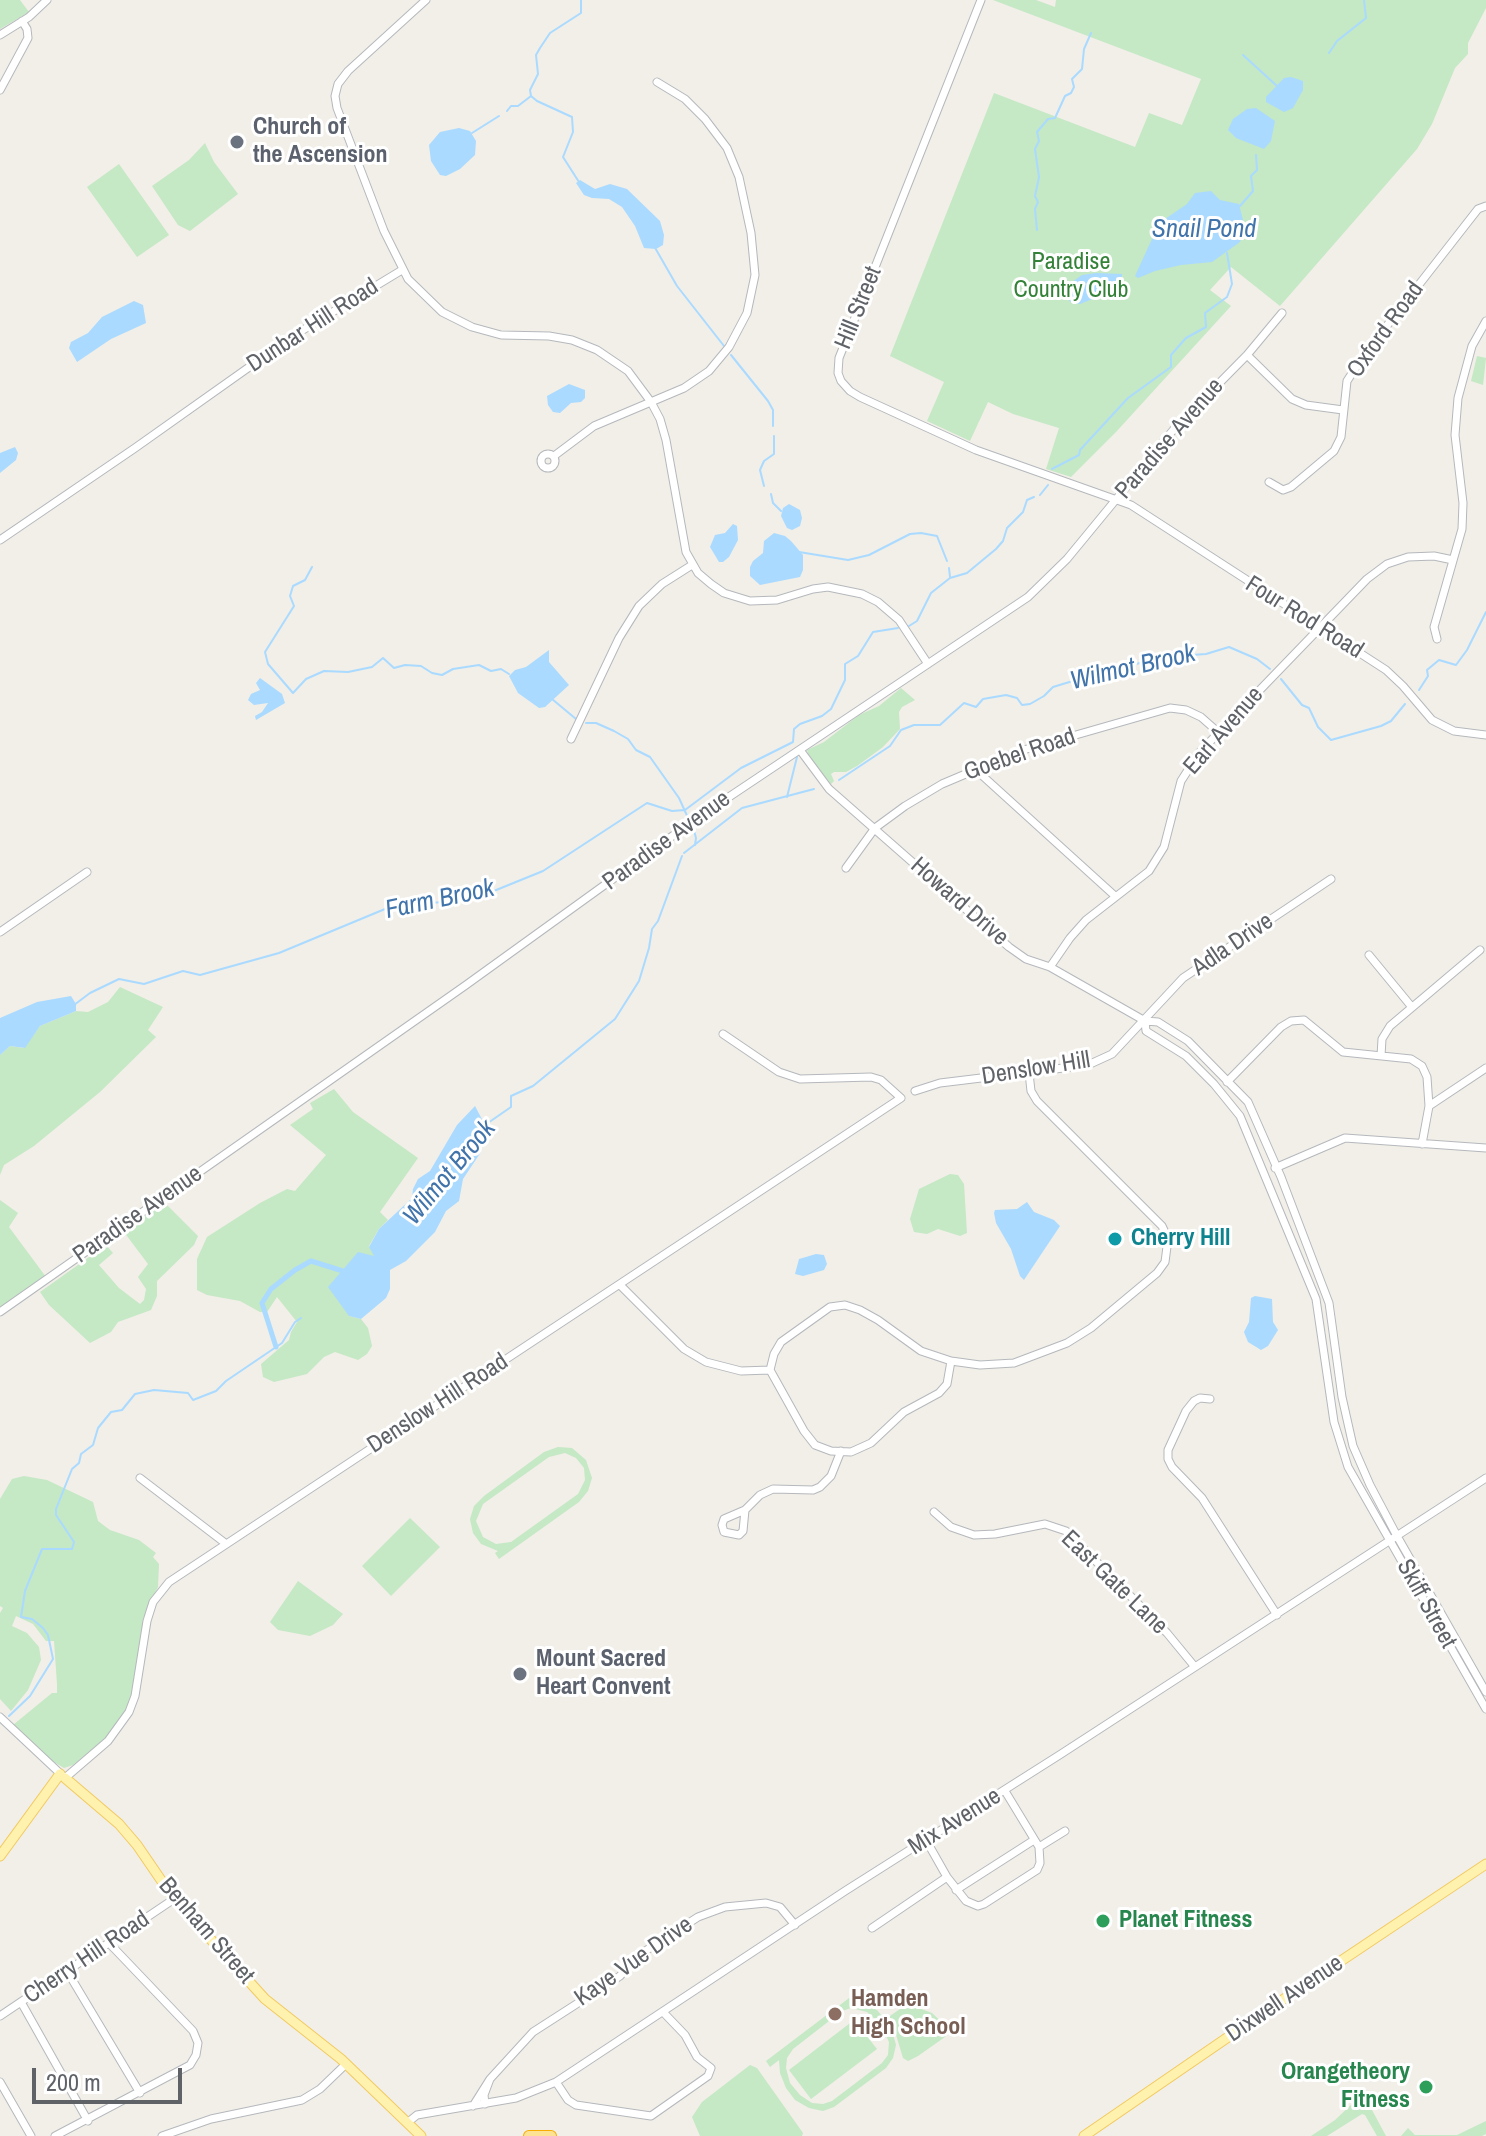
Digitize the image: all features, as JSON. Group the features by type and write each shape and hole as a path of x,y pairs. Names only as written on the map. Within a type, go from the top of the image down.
{"highway":[{"path":"529,2136 551,2136"}],"main road":[{"path":"0,1856 62,1776"},
{"name":"Benham Street","path":"62,1776 110,1815 129,1835 174,1899 265,1999 346,2064 419,2134"},
{"name":"Dixwell Avenue","path":"1084,2136 1486,1864"}],"street":[{"path":"0,35 47,0"},
{"name":"Dunbar Hill Road","path":"0,540 293,336 402,270 337,108 336,91 355,63 426,0"},
{"name":"Hill Street","path":"981,0 845,345 838,373 845,387 856,395 955,441 995,458 1117,499"},
{"path":"0,90 28,38 22,21"},
{"path":"554,456 594,426 684,388 709,371 729,347 747,313 755,275 751,233 739,177 727,148 685,99 657,82"},
{"name":"Oxford Road","path":"1247,355 1292,399 1306,405 1343,410 1347,381 1364,355 1478,209 1486,206"},
{"path":"402,270 432,304 472,327 501,335 560,338 597,350 628,371 651,402 664,430 686,552 692,565 718,590 750,601 777,600 828,587 862,594 893,614 928,664"},
{"name":"Paradise Avenue","path":"0,1312 491,968 696,819 1013,609 1038,589 1174,429 1247,355 1282,313"},
{"path":"1437,639 1434,627 1462,529 1463,503 1455,435 1458,398 1472,346 1486,321"},
{"path":"1269,482 1283,490 1291,487 1334,451 1341,437 1343,410"},
{"name":"Four Rod Road","path":"1117,499 1131,505 1395,677 1432,720 1454,731 1486,735"},
{"name":"Earl Avenue","path":"1050,967 1070,938 1115,896 1149,871 1164,847 1181,781 1199,753 1367,579 1387,564 1408,557 1434,556 1453,560"},
{"path":"571,739 619,638 639,606 662,584 692,565"},
{"name":"Goebel Road","path":"846,868 875,828 942,784 1020,751 1170,708 1186,710 1201,717 1218,732"},
{"name":"Howard Drive","path":"800,750 823,782 1009,947 1026,959 1050,967 1145,1021 1158,1022 1188,1041 1248,1102 1331,1311 1346,1424 1394,1539"},
{"path":"975,769 1115,896"},
{"path":"0,932 87,872"},
{"name":"Adla Drive","path":"1145,1021 1183,978 1331,879"},
{"path":"1381,1056 1382,1039 1390,1026 1480,950"},
{"path":"1369,955 1411,1006"},
{"path":"1220,1091 1281,1027 1291,1021 1304,1020 1343,1052 1411,1059 1422,1066 1427,1077 1429,1106 1422,1144"},
{"name":"Howard Drive","path":"1145,1021 1146,1031 1186,1056 1240,1116 1311,1287 1319,1313 1337,1434 1348,1467 1394,1539"},
{"name":"Denslow Hill","path":"915,1091 940,1083 1088,1065 1112,1054 1145,1021"},
{"name":"Denslow Hill Road","path":"62,1776 108,1741 129,1712 135,1696 147,1621 153,1602 169,1582 901,1098 881,1080 871,1077 800,1079 779,1072 723,1034"},
{"path":"1429,1106 1486,1068"},
{"path":"951,1361 947,1384 939,1393 904,1412 871,1443 851,1452 831,1451 815,1445 770,1370 781,1342 830,1307 845,1305 878,1320 921,1351 951,1361 980,1365 1014,1363 1042,1354 1091,1328 1157,1273 1169,1251 1162,1226 1037,1101 1031,1091 1029,1073"},
{"path":"1265,1173 1345,1138 1486,1148"},
{"path":"620,1285 684,1349 706,1362 741,1371 770,1370"},
{"path":"1319,1313 1331,1311"},
{"path":"1325,1361 1337,1360"},
{"path":"1210,1399 1194,1401 1186,1411 1168,1450 1168,1459 1202,1498 1277,1615"},
{"path":"745,1510 760,1495 773,1489 813,1490 820,1487 831,1476 841,1451"},
{"path":"1348,1467 1359,1461"},
{"path":"140,1478 225,1543"},
{"name":"Mix Avenue","path":"407,2123 417,2115 516,2098 556,2082 1486,1478"},
{"name":"East Gate Lane","path":"934,1512 951,1527 974,1535 1045,1524 1066,1531 1167,1633 1195,1667"},
{"name":"Skiff Street","path":"1394,1539 1486,1692"},
{"name":"Skiff Street","path":"1394,1539 1486,1709"},
{"name":"Benham Street","path":"0,1717 62,1776"},
{"path":"926,1840 956,1890 969,1903 984,1904 1037,1870 1040,1863 1036,1844 1005,1791"},
{"path":"956,1890 1065,1831"},
{"path":"872,1928 947,1877"},
{"name":"Cherry Hill Road","path":"0,2016 174,1899"},
{"name":"Kaye Vue Drive","path":"473,2106 490,2079 533,2032 620,1976 636,1957 698,1917 725,1907 766,1903 780,1907 795,1925"},
{"path":"55,2136 190,2065 196,2055 198,2043 193,2031 109,1943"},
{"path":"67,1971 140,2093"},
{"path":"21,2002 88,2121"},
{"path":"556,2082 571,2103 651,2116 708,2076 711,2068 697,2057 689,2041 663,2012"},
{"path":"162,2136 211,2119 302,2100 320,2089 346,2064"},
{"path":"485,2104 484,2095 490,2079"},
{"path":"0,2082 31,2136"}],"green space":[{"path":"0,0 20,0 29,12 0,29"},
{"name":"Paradise Country Club","path":"993,0 1036,0 1055,7 1056,0 1486,0 1486,8 1468,43 1468,54 1455,68 1432,124 1417,149 1280,306 1231,267 1210,290 1231,306 1071,477 1046,469 1059,428 1013,414 988,402 970,441 927,421 944,382 890,356 994,93 1135,147 1149,113 1182,125 1201,79"},
{"path":"205,143 214,162 238,194 190,231 178,225 152,186 189,160"},
{"path":"119,164 169,235 137,257 87,187"},
{"path":"1477,356 1486,358 1483,385 1471,381"},
{"path":"901,688 915,700 899,712 900,729 883,747 857,766 846,772 831,774 834,781 831,784 809,757 807,750 824,742 859,715 879,706"},
{"path":"120,987 163,1007 148,1030 156,1037 100,1092 34,1146 4,1165 0,1175 0,1055 10,1046 24,1048 40,1026 76,1011 88,1012 108,1002"},
{"path":"334,1089 353,1112 418,1158 380,1212 388,1220 369,1246 376,1257 349,1316 361,1319 368,1328 372,1346 367,1354 358,1360 335,1352 324,1357 307,1374 274,1382 263,1377 261,1364 289,1340 297,1322 277,1297 267,1312 260,1312 240,1301 197,1290 197,1259 207,1237 260,1203 287,1189 295,1191 326,1155 290,1125 313,1109 310,1103"},
{"path":"950,1174 958,1175 964,1184 967,1233 960,1236 938,1229 927,1234 914,1232 910,1219 919,1189"},
{"path":"0,1200 18,1213 9,1227 46,1277 0,1309"},
{"path":"164,1202 198,1236 194,1245 157,1281 157,1296 151,1310 118,1322 111,1332 90,1343 49,1305 40,1292 106,1245 113,1253 99,1265 119,1288 140,1304 146,1289 138,1277 148,1264 124,1232"},
{"path":"558,1447 572,1448 586,1460 592,1478 588,1491 579,1502 499,1559 495,1553 498,1551 481,1544 473,1533 470,1519 474,1506 544,1452","holes":["565,1453 576,1458 584,1468 585,1480 578,1494 511,1542 496,1544 483,1537 476,1521 483,1504 549,1457"]},
{"path":"24,1476 47,1480 93,1502 98,1521 110,1530 139,1540 156,1553 153,1557 159,1564 158,1587 143,1619 136,1682 126,1713 114,1731 73,1765 64,1768 49,1759 13,1725 52,1693 57,1693 54,1641 46,1641 33,1624 16,1616 12,1626 27,1633 39,1647 41,1660 28,1690 11,1711 0,1699 0,1613 3,1608 0,1606 0,1499 12,1479"},
{"path":"410,1518 440,1547 391,1596 362,1566"},
{"path":"298,1581 343,1614 333,1625 310,1636 278,1630 270,1622"},
{"path":"861,1989 865,1994 856,2001 877,2010 891,2027 896,2045 893,2058 886,2068 834,2107 823,2111 795,2100 780,2073 779,2060 770,2067 766,2061","holes":["851,2008 867,2012 881,2025 889,2042 888,2055 882,2063 832,2101 812,2103 800,2095 790,2083 786,2068 787,2058 793,2049 842,2011"]},
{"path":"916,2007 932,2013 952,2032 908,2061 903,2058 894,2028 887,2018 900,2009"},
{"path":"854,2020 877,2049 811,2099 789,2070"},
{"path":"750,2065 757,2068 803,2133 802,2136 700,2136 692,2117 702,2102"},
{"path":"1354,2102 1372,2110 1386,2136 1377,2136 1362,2114 1327,2136 1311,2136 1335,2120"},
{"path":"1486,2121 1486,2134 1482,2136 1401,2136 1408,2128 1415,2135 1457,2135"}],"water":[{"path":"1284,78 1303,81 1303,90 1293,108 1284,112 1266,102 1266,97"},
{"path":"1256,108 1275,121 1271,141 1264,149 1236,138 1228,130 1233,119 1247,109"},
{"path":"459,128 470,131 476,141 475,155 460,169 446,176 440,175 431,161 429,145 440,132"},
{"path":"580,180 595,189 610,184 627,189 660,221 663,245 656,249 644,248 635,226 622,207 609,199 584,195 576,183"},
{"name":"Snail Pond","path":"1211,191 1220,200 1239,204 1245,228 1240,242 1212,262 1181,265 1138,278 1135,276 1157,228 1165,219 1187,204 1195,193"},
{"path":"1122,274 1122,278 1100,296 1080,304 1070,302 1065,292 1068,285 1082,275"},
{"path":"134,301 143,305 146,323 111,339 77,362 69,348 71,342 88,333 102,317"},
{"path":"569,384 585,390 585,398 581,402 571,403 560,413 553,412 547,396"},
{"path":"15,447 18,453 16,460 0,473 0,453"},
{"path":"789,504 800,510 802,518 800,526 792,530 787,528 781,516 783,508"},
{"path":"733,524 737,526 738,540 729,557 719,562 710,547 715,535 725,533"},
{"path":"774,533 785,536 803,555 803,570 800,577 760,585 750,576 750,567 763,553 764,541"},
{"path":"549,650 549,662 569,685 545,707 539,708 518,693 509,676"},
{"path":"260,678 282,694 285,703 256,720 255,716 268,703 254,705 248,700 251,694 260,690 256,683"},
{"path":"71,996 76,1011 40,1026 25,1048 10,1046 0,1055 0,1018 37,1002"},
{"path":"475,1106 485,1125 478,1141 481,1152 463,1179 459,1201 446,1211 435,1232 406,1261 390,1270 390,1289 386,1298 361,1319 349,1316 328,1287 358,1252 374,1256 369,1247 379,1229 412,1198 418,1179 430,1171 457,1125"},
{"path":"1027,1202 1034,1212 1054,1220 1060,1226 1024,1280 994,1213 995,1210 1017,1209"},
{"path":"824,1255 827,1264 824,1270 803,1276 795,1274 799,1259"},
{"path":"1251,1298 1272,1299 1273,1322 1278,1330 1268,1346 1261,1350 1248,1342 1244,1332 1249,1322"}],"waterway":[{"path":"579,182 563,157 573,132 572,117 537,101 530,90 538,74 536,55 550,33 581,13 581,0"},
{"path":"1329,53 1337,41 1366,18 1364,0"},
{"path":"1037,230 1037,132 1048,119 1055,118 1065,96 1071,93 1074,87 1072,79 1082,69 1084,49 1091,33"},
{"path":"1243,55 1277,86"},
{"path":"507,111 531,96"},
{"path":"472,133 499,116"},
{"path":"1240,206 1253,191 1251,176 1257,170 1256,155"},
{"path":"654,246 677,286 724,346"},
{"path":"1052,469 1079,455 1080,450 1128,398 1171,367 1171,355 1186,338 1206,327 1205,313 1227,297 1232,284 1227,253"},
{"path":"731,355 768,401 773,410 773,426"},
{"path":"764,486 760,470 764,461 774,454 774,436"},
{"path":"1040,495 1048,485"},
{"path":"771,494 773,503 781,511"},
{"path":"909,626 917,621 931,593 950,578 967,573 996,549 1003,541 1007,528 1023,512 1027,500 1034,497"},
{"path":"799,552 848,560 869,555 910,534 921,533 937,536 947,561"},
{"path":"312,567 305,580 293,586 290,596 294,606 265,652 268,664 293,693 306,679 324,671 348,672 372,667 383,658 394,668 421,666 442,675 453,669 479,665 491,671 501,669 509,674"},
{"path":"949,568 950,577"},
{"name":"Wilmot Brook","path":"1419,690 1428,676 1427,670 1439,660 1456,665 1486,612"},
{"name":"Farm Brook","path":"74,1005 119,979 144,984 183,971 200,975 279,953 385,909 479,897 543,871 647,803 672,811 685,810 741,768 793,742 794,729 831,709 845,680 845,664 858,656 873,632 898,628"},
{"name":"Wilmot Brook","path":"839,780 890,746 901,730 914,725 940,725 964,703 976,707 983,699 1006,695 1017,698 1022,705 1030,704 1053,687 1086,677 1163,657 1206,654 1229,647 1257,659 1270,669"},
{"name":"Wilmot Brook","path":"1281,679 1302,705 1309,708 1318,727 1331,740 1381,726 1391,721 1405,704"},
{"path":"552,699 576,719"},
{"path":"586,723 596,723 614,731 628,739 636,750 650,757 679,798 689,820"},
{"path":"787,797 797,757"},
{"name":"Wilmot Brook","path":"684,853 742,808 814,789"},
{"path":"693,827 695,845"},
{"name":"Wilmot Brook","path":"485,1125 511,1107 511,1096 533,1086 615,1019 639,981 652,929 658,921 682,856"},
{"path":"276,1347 262,1303 271,1289 311,1261 346,1272"},
{"name":"Wilmot Brook","path":"9,1716 30,1696 53,1659 48,1635 43,1628 32,1619 21,1617 25,1591 42,1549 72,1549 74,1542 56,1515 56,1509 72,1469 79,1463 81,1454 93,1445 98,1428 111,1412 122,1410 135,1394 154,1390 188,1393 193,1400 216,1391 282,1343 301,1318"}],"place":[{"name":"Church of the Ascension","path":"237,142"},
{"name":"Cherry Hill","path":"1115,1239"},
{"name":"Mount Sacred Heart Convent","path":"520,1674"},
{"name":"Planet Fitness","path":"1103,1921"},
{"name":"Hamden High School","path":"835,2014"},
{"name":"Orangetheory Fitness","path":"1426,2087"}]}
